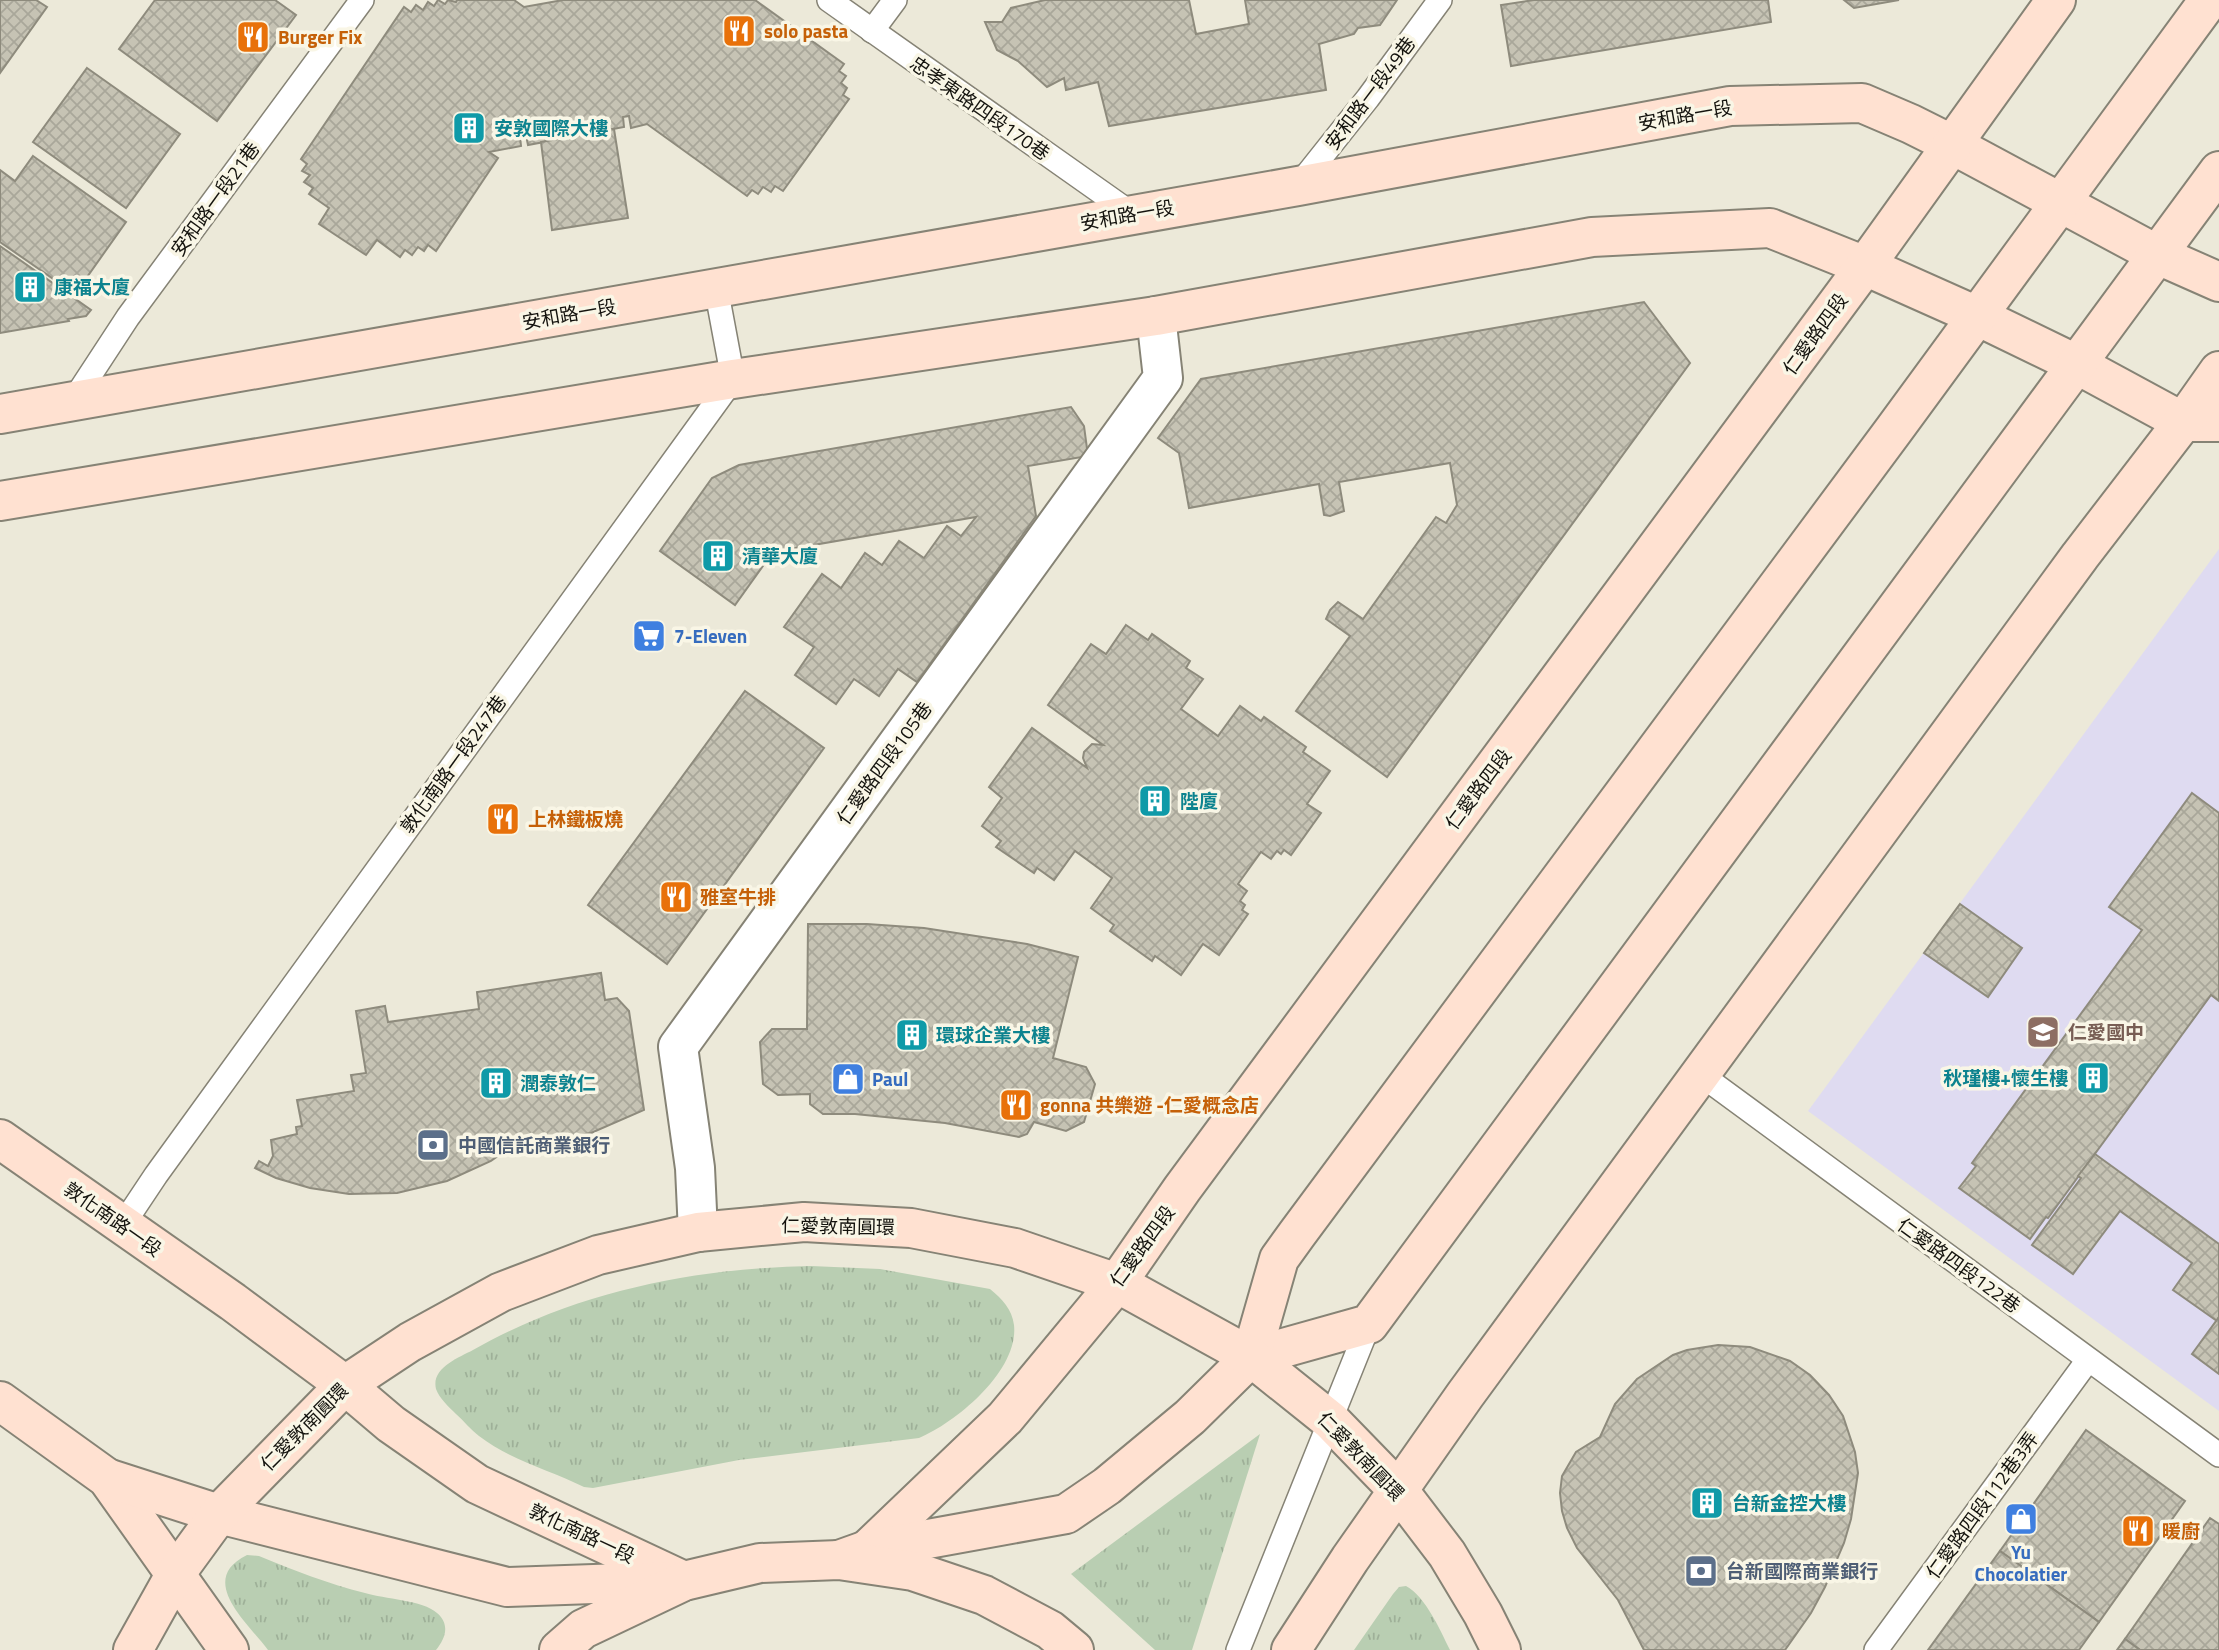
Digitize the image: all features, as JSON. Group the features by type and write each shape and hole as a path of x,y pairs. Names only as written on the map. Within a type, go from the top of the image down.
{"main road":[{"name":"仁愛路四段","path":"853,1555 1005,1418 1117,1283 1205,1158 1865,266 2056,0"},
{"path":"1251,1357 1279,1259 1877,453 2209,0"},
{"name":"安和路一段","path":"0,414 1298,186 1730,106 1862,103 1953,145 2158,256 2219,282"},
{"path":"559,1650 583,1629 684,1581 760,1563 853,1555 1066,1514 1107,1486 1190,1417 1251,1357 1369,1324 2219,171"},
{"path":"0,501 733,379 1157,316 1592,237 1770,228 1865,266 2201,422"},
{"path":"1291,1650 1350,1559 1465,1395 2080,556 2201,422 2219,371"},
{"name":"敦化南路一段","path":"0,1139 233,1303 345,1385 391,1424 477,1484 684,1581"},
{"name":"仁愛敦南圓環","path":"133,1650 176,1573 219,1514 345,1385 410,1342 501,1292 597,1255 698,1232 804,1222 911,1228 1016,1248 1117,1283 1251,1357 1331,1421 1399,1492 1447,1554 1501,1650"},
{"name":"敦化南路一段","path":"0,1401 107,1478 219,1514 507,1587 684,1581"},
{"name":"敦化南路一段","path":"107,1478 229,1650"},
{"path":"853,1555 984,1595 1050,1630 1074,1650"}],"street":[{"name":"仁愛路四段105巷","path":"698,1232 695,1168 678,1047 1163,378 1157,316"}],"lane":[{"name":"安和路一段21巷","path":"73,401 128,317 362,0"},
{"name":"忠孝東路四段170巷","path":"829,0 1132,214"},
{"path":"872,31 895,0"},
{"name":"安和路一段49巷","path":"1298,186 1440,0"},
{"path":"716,288 733,379"},
{"name":"敦化南路一段247巷","path":"122,1226 156,1175 733,379"},
{"name":"仁愛路四段122巷","path":"1700,1074 2219,1455"},
{"path":"1238,1650 1369,1324"},
{"name":"仁愛路四段112巷3弄","path":"1876,1650 2088,1360"}],"shaded area":[{"name":"仁愛國中","path":"2219,549 2219,1411 1808,1111"}],"green space":[{"path":"811,1266 880,1269 990,1289 1006,1305 1013,1319 1013,1342 1007,1359 983,1392 967,1407 951,1420 919,1438 739,1460 593,1488 584,1487 530,1464 491,1444 476,1434 450,1408 436,1389 438,1375 453,1360 512,1330 594,1298 680,1278"},
{"path":"1260,1434 1192,1650 1155,1650 1071,1574"},
{"path":"247,1555 259,1556 373,1595 423,1605 437,1613 444,1622 442,1641 436,1650 268,1650 239,1615 226,1589 226,1577 232,1565"},
{"path":"1406,1586 1426,1606 1450,1650 1354,1650 1393,1594 1399,1587"}],"building":[{"path":"0,0 36,0 47,7 0,73"},
{"path":"155,0 275,0 296,15 217,121 119,49"},
{"name":"安敦國際大樓","path":"438,0 445,4 448,0 514,0 524,7 563,0 755,0 844,64 839,71 846,76 841,83 847,88 843,95 849,99 783,191 775,186 771,192 763,187 758,194 752,190 747,196 647,124 631,128 629,116 623,117 624,127 528,145 526,135 520,136 521,146 489,152 498,158 436,251 428,245 424,251 418,247 412,255 405,250 400,257 377,240 366,255 319,224 329,208 309,194 313,188 304,182 310,175 302,171 307,164 301,159 404,7 411,12 416,5 423,10 428,2 434,6"},
{"path":"1045,0 1189,0 1196,34 1249,24 1245,0 1397,0 1380,25 1358,28 1354,34 1319,44 1326,90 1109,126 1098,82 1066,90 1064,78 1047,87 1018,61 997,50 985,22 1002,22 1011,8"},
{"path":"1534,0 1768,0 1771,22 1511,66 1501,5"},
{"path":"1844,0 1899,0 1854,8"},
{"path":"87,68 180,134 126,208 33,142"},
{"path":"614,129 628,218 552,230 541,142"},
{"path":"33,156 126,222 75,294 0,242 0,170 15,181"},
{"name":"康福大廈","path":"0,246 91,310 86,316 68,319 69,321 0,333"},
{"path":"1644,302 1690,363 1387,777 1296,711 1350,636 1326,619 1330,610 1338,602 1363,619 1436,517 1446,523 1457,505 1450,463 1339,482 1344,511 1330,516 1324,515 1319,484 1189,508 1179,453 1158,438 1201,379"},
{"name":"清華大廈","path":"1071,407 1084,426 1088,456 1028,466 1036,516 917,682 898,669 879,696 854,679 836,704 795,675 814,647 784,627 822,574 841,588 865,553 882,565 899,541 924,558 947,526 961,536 976,517 773,552 735,605 660,551 712,478 739,465"},
{"name":"陛廈","path":"1126,625 1148,640 1152,634 1190,661 1186,668 1203,679 1181,709 1218,736 1240,706 1261,721 1264,717 1306,747 1303,752 1330,771 1307,804 1321,813 1291,855 1284,850 1281,854 1277,851 1271,859 1261,852 1238,884 1247,891 1240,901 1245,905 1242,910 1248,914 1219,955 1203,944 1181,975 1155,956 1152,961 1110,931 1114,925 1091,908 1112,878 1075,851 1054,880 1037,868 1034,873 996,847 1001,841 982,826 1002,798 989,787 1032,728 1087,768 1084,752 1092,744 1103,745 1048,705 1091,644 1106,654"},
{"path":"745,691 824,748 667,964 588,905"},
{"name":"秋瑾樓+懷生樓","path":"2192,793 2219,813 2219,1001 2211,995 2030,1239 1959,1188 1976,1166 1972,1163 2142,930 2109,907"},
{"path":"1960,904 2022,948 1988,997 1924,953"},
{"name":"環球企業大樓","path":"808,924 924,928 1027,944 1078,957 1053,1058 1086,1067 1095,1084 1084,1122 1066,1131 1034,1122 1027,1134 1019,1137 945,1123 855,1114 823,1114 810,1104 810,1094 778,1095 763,1084 760,1042 772,1029 807,1029"},
{"name":"潤泰敦仁","path":"601,973 605,1000 617,998 629,1011 644,1110 591,1133 547,1141 518,1142 491,1161 447,1181 397,1193 349,1194 310,1188 276,1178 255,1168 259,1161 268,1166 273,1156 271,1140 297,1134 296,1127 302,1126 297,1100 354,1091 351,1075 366,1073 356,1011 385,1006 388,1022 479,1009 477,992"},
{"path":"2095,1154 2219,1244 2217,1321 2173,1290 2192,1263 2120,1211 2073,1274 2032,1245 2081,1178 2078,1176"},
{"path":"2219,1317 2219,1374 2192,1354"},
{"name":"台新金控大樓","path":"1718,1345 1750,1347 1790,1361 1810,1375 1829,1395 1843,1416 1855,1452 1858,1473 1851,1519 1825,1587 1811,1613 1785,1650 1644,1650 1618,1600 1577,1548 1567,1528 1560,1493 1562,1476 1576,1452 1600,1437 1615,1404 1637,1379 1673,1355"},
{"path":"2086,1430 2185,1501 2099,1622 2000,1551"},
{"path":"2210,1518 2219,1524 2219,1650 2140,1650 2125,1639"},
{"path":"2000,1551 2099,1622 2079,1650 1928,1650"},
{"path":"2125,1639 2140,1650 2117,1650"}],"place":[{"name":"solo pasta","path":"739,31"},
{"name":"Burger Fix","path":"253,37"},
{"name":"安敦國際大樓","path":"469,128"},
{"name":"康福大廈","path":"30,287"},
{"name":"清華大廈","path":"718,556"},
{"name":"7-Eleven","path":"649,636"},
{"name":"陛廈","path":"1155,801"},
{"name":"上林鐵板燒","path":"503,819"},
{"name":"雅室牛排","path":"676,897"},
{"name":"仁愛國中","path":"2043,1032"},
{"name":"環球企業大樓","path":"912,1035"},
{"name":"秋瑾樓+懷生樓","path":"2093,1078"},
{"name":"Paul","path":"848,1079"},
{"name":"潤泰敦仁","path":"496,1083"},
{"name":"gonna 共樂遊 -仁愛概念店","path":"1016,1105"},
{"name":"中國信託商業銀行","path":"433,1145"},
{"name":"台新金控大樓","path":"1707,1503"},
{"name":"Yu Chocolatier","path":"2021,1519"},
{"name":"暖廚","path":"2138,1531"},
{"name":"台新國際商業銀行","path":"1701,1571"}]}
